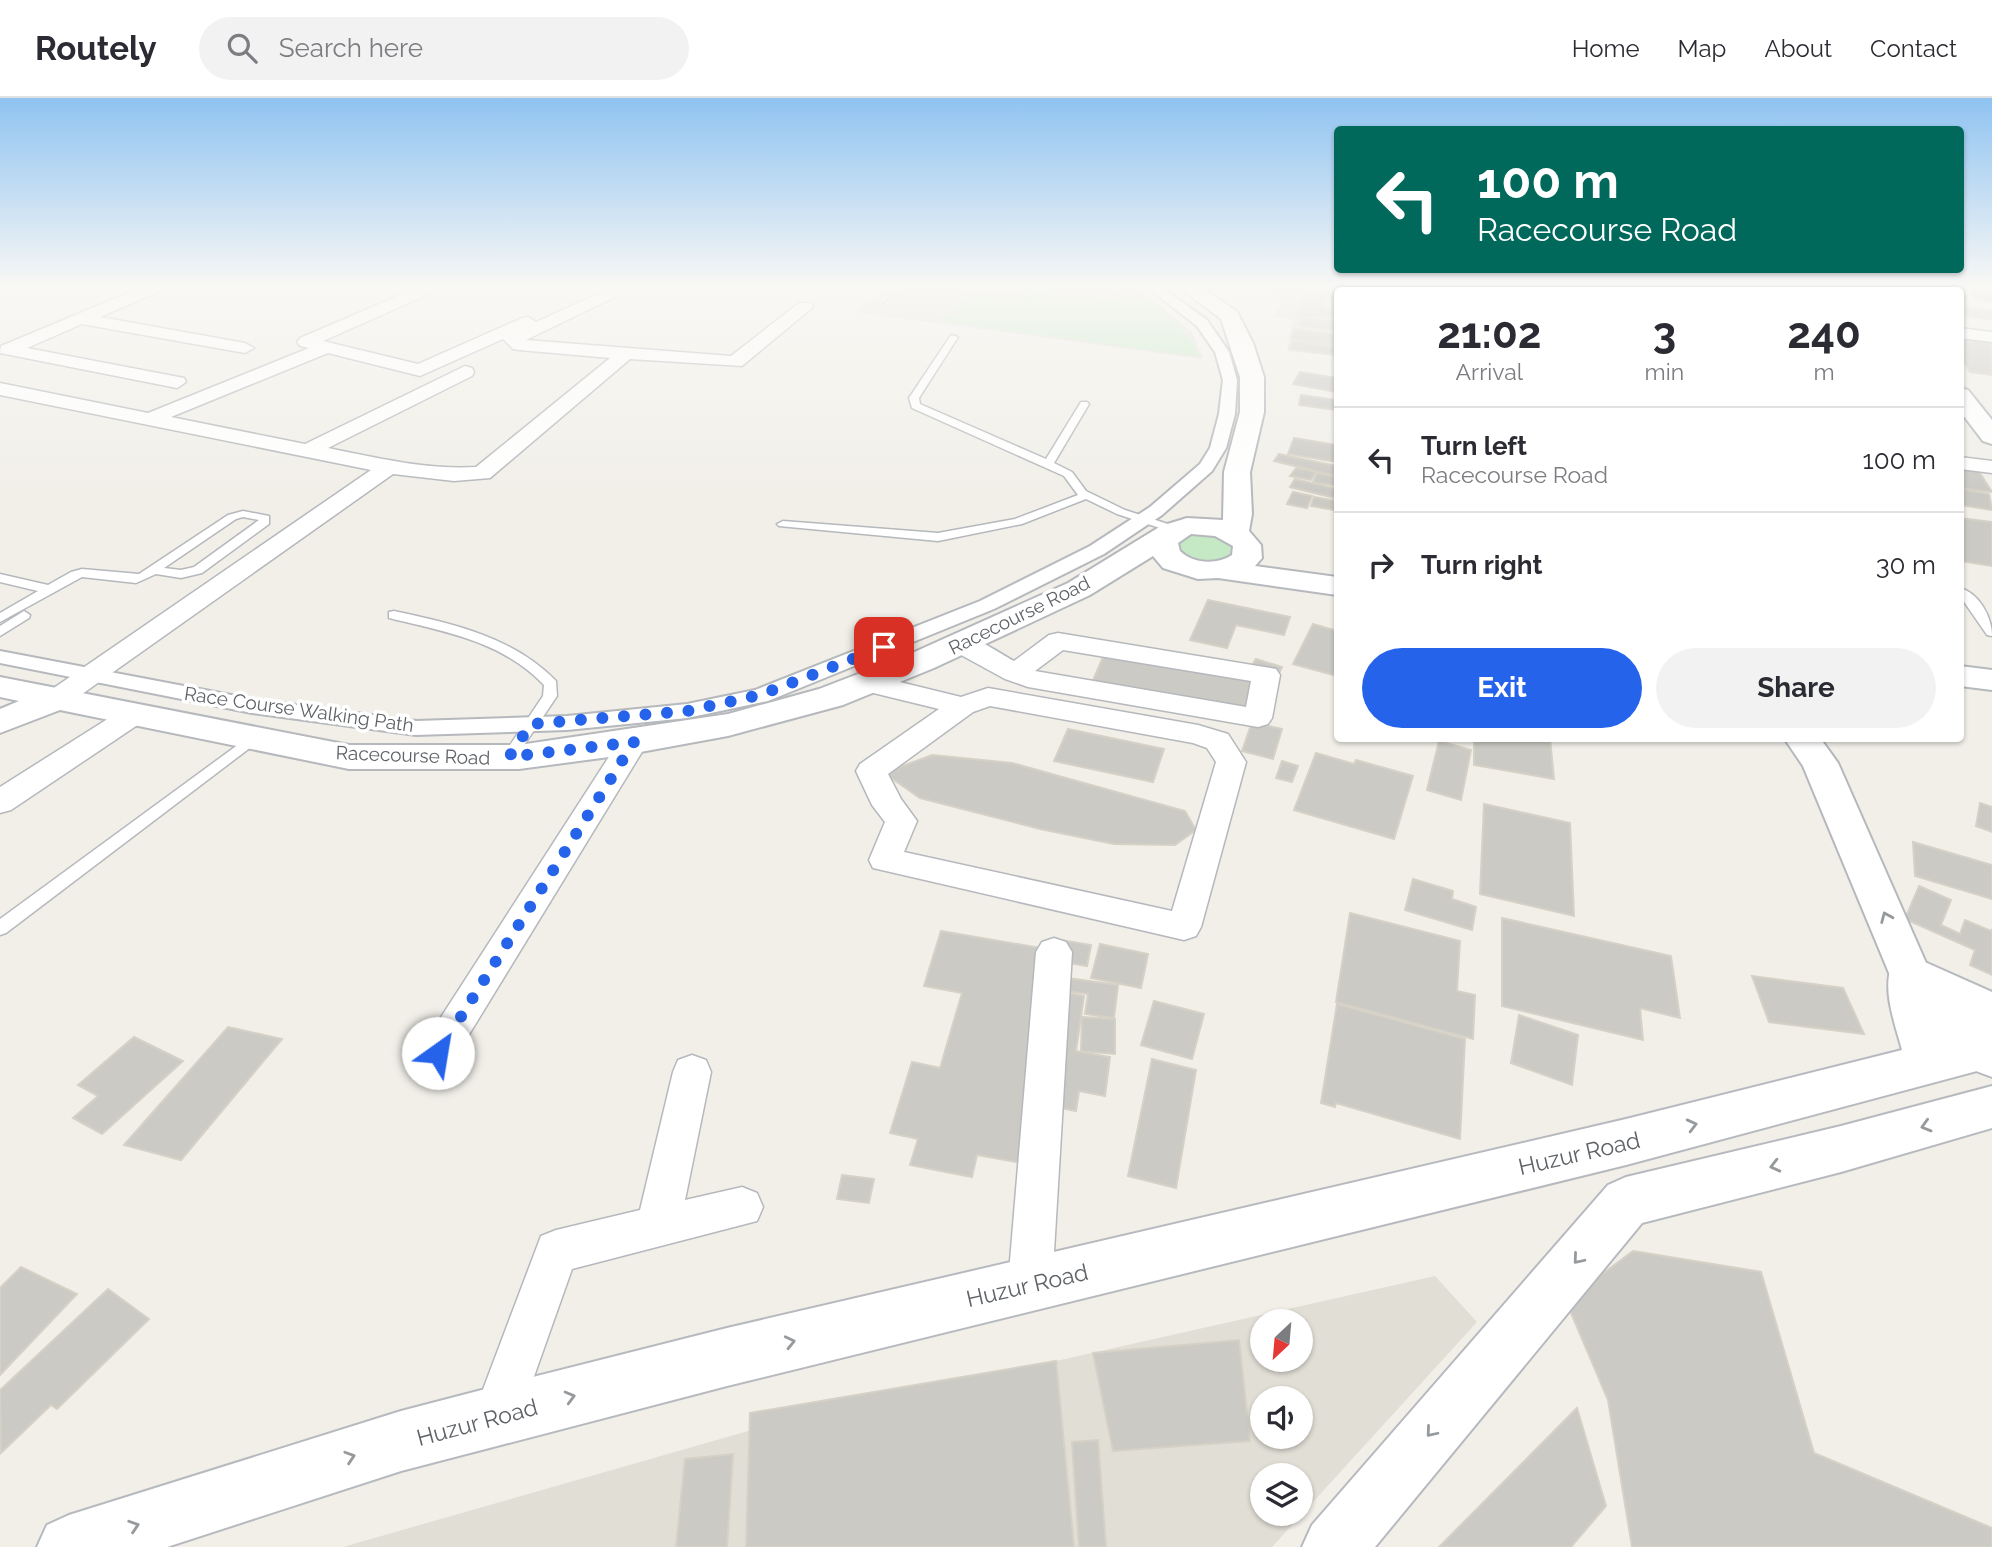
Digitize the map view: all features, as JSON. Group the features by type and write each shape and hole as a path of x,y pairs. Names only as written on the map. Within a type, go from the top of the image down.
{"street":[{"path":"30,356 177,382"},
{"path":"150,419 306,356"},
{"path":"362,356 420,370 452,356"},
{"path":"307,451 498,356"},
{"path":"0,389 389,467 454,475 482,473 623,356"},
{"path":"647,356 734,362 742,356"},
{"name":"Race Course Walking Path","path":"0,657 252,706 416,727 531,724 687,711 760,695 987,605 1097,550 1162,528 1196,478 1212,461 1227,414 1230,380 1223,356"},
{"path":"1079,589 1174,572 1232,568 1247,558 1249,551 1239,536 1237,472 1251,412 1252,377 1246,356"},
{"path":"1964,400 1992,436"},
{"path":"1964,464 1992,467"},
{"path":"0,722 58,698 389,467"},
{"name":"Racecourse Road","path":"0,687 349,757 509,757 634,742 728,725 831,697 961,644 1079,589 1237,472"},
{"path":"1334,570 1289,561 1254,548 1239,536 1199,525 1162,528 1163,548 1173,561 1214,570 1334,586"},
{"path":"1058,641 1266,675 1258,718 1028,679 1033,665 1058,641"},
{"path":"961,644 1033,665"},
{"path":"1964,676 1992,680"},
{"path":"867,683 963,706 988,697 1198,734 1218,741 1231,762 1184,927 885,860 901,821 888,805 871,771 963,706"},
{"path":"0,802 135,714"},
{"path":"438,1053 634,742"},
{"path":"1803,742 1820,763 1909,973 1916,1016 1930,1065"},
{"path":"1030,1284 1054,952"},
{"path":"1909,973 1990,1041"},
{"name":"Huzur Road","path":"69,1547 401,1441 727,1357 1605,1147 1930,1065 1990,1041"},
{"path":"658,1227 692,1072"},
{"path":"1334,1547 1626,1202 1841,1149 1992,1107"},
{"path":"1605,1147 1643,1198"},
{"path":"497,1416 556,1251 742,1207"}],"lane":[{"path":"942,356 914,398 915,406 1048,464 1068,474 1082,493 1162,528"},
{"path":"1048,464 1084,404"},
{"path":"783,524 938,537 1018,522 1088,495"},
{"path":"4,613 82,573 136,579 232,517 243,514 265,518 263,524 198,570 181,574 153,570"},
{"path":"0,578 47,593"},
{"path":"0,632 34,607 47,593"},
{"path":"1964,593 1992,632"},
{"path":"394,615 441,626 499,646 538,668 551,684 550,696 509,757"},
{"path":"0,928 254,738"}],"shaded area":[{"path":"1178,356 1202,356 1203,359"},
{"path":"1435,1276 1477,1322 1313,1502 1313,1463 1250,1463 1250,1526 1291,1526 1272,1547 343,1547 762,1427 1250,1318 1250,1372 1313,1372 1313,1309 1288,1309"}],"green space":[{"path":"1199,529 1240,542 1227,565 1182,561 1172,538"}],"building":[{"path":"1964,356 1992,356 1992,375 1970,372 1964,362"},
{"path":"1300,372 1334,378 1334,391 1293,384"},
{"path":"1301,395 1334,400 1334,410 1299,405"},
{"path":"1294,438 1334,445 1334,462 1288,454"},
{"path":"1279,454 1334,465 1334,475 1274,461"},
{"path":"1296,468 1316,472 1311,480 1290,476"},
{"path":"1964,468 1978,470 1992,492 1964,488"},
{"path":"1317,473 1334,476 1334,486 1313,482"},
{"path":"1295,479 1334,488 1334,498 1290,487"},
{"path":"1964,490 1989,494 1992,510 1964,506"},
{"path":"1293,492 1312,496 1307,508 1287,504"},
{"path":"1314,497 1334,500 1334,510 1311,506"},
{"path":"1964,518 1992,522 1992,566 1964,562"},
{"path":"1208,600 1290,617 1284,635 1236,625 1227,648 1190,640"},
{"path":"1313,624 1334,630 1334,675 1293,664"},
{"path":"1106,650 1276,684 1266,722 1091,685"},
{"path":"1256,659 1282,667 1279,673 1252,665"},
{"path":"1252,722 1282,729 1273,759 1242,751"},
{"path":"1068,729 1164,749 1153,782 1054,761"},
{"path":"1439,742 1471,750 1461,800 1427,790"},
{"path":"1474,742 1550,742 1554,779 1474,765"},
{"path":"1316,753 1354,764 1356,760 1413,776 1394,839 1294,810"},
{"path":"932,755 1012,763 1185,811 1196,830 1175,845 1114,844 1040,829 920,798 884,773"},
{"path":"1282,761 1298,766 1292,782 1276,778"},
{"path":"1980,803 1992,807 1992,832 1976,826"},
{"path":"1484,804 1570,823 1574,916 1480,894"},
{"path":"1913,842 1992,865 1992,899 1915,876"},
{"path":"1413,879 1453,891 1452,899 1476,907 1472,930 1405,910"},
{"path":"1919,886 1951,900 1941,925 1960,934 1965,920 1991,931 1992,929 1992,975 1970,965 1975,950 1905,919"},
{"path":"1350,913 1460,941 1457,991 1475,995 1473,1039 1336,1002"},
{"path":"1502,918 1671,956 1680,1018 1640,1008 1643,1040 1502,1006"},
{"path":"941,931 1052,950 1022,1163 977,1155 972,1177 910,1165 918,1139 890,1133 912,1062 940,1068 962,993 924,986"},
{"path":"1061,940 1091,945 1087,966 1056,961"},
{"path":"1100,944 1148,954 1141,988 1091,978"},
{"path":"1752,976 1843,988 1864,1034 1769,1022"},
{"path":"1061,977 1118,985 1114,1018 1085,1014 1088,994 1059,990"},
{"path":"1064,992 1084,996 1076,1051 1110,1057 1105,1096 1079,1091 1076,1111 1045,1105"},
{"path":"1154,1001 1204,1014 1192,1059 1141,1045"},
{"path":"1337,1004 1465,1039 1460,1139 1336,1103 1335,1107 1321,1103"},
{"path":"1519,1015 1578,1035 1572,1085 1511,1063"},
{"path":"1082,1017 1115,1019 1115,1054 1081,1051"},
{"path":"228,1027 282,1039 181,1160 124,1145"},
{"path":"134,1037 183,1061 102,1134 73,1118 98,1096 78,1085"},
{"path":"1152,1059 1196,1070 1176,1188 1128,1176"},
{"path":"842,1175 874,1179 869,1203 837,1199"},
{"path":"1633,1251 1761,1272 1814,1453 1992,1528 1992,1547 1632,1547 1608,1400 1566,1301"},
{"path":"21,1267 77,1294 0,1375 0,1288"},
{"path":"108,1289 149,1319 57,1409 51,1405 1,1453 0,1390"},
{"path":"1239,1340 1250,1441 1113,1451 1093,1353"},
{"path":"1056,1361 1074,1547 746,1547 750,1413"},
{"path":"1577,1408 1606,1506 1571,1547 1439,1547"},
{"path":"1098,1440 1106,1547 1079,1547 1072,1442"},
{"path":"733,1454 727,1547 676,1547 685,1459"}],"route":[{"path":"438,1053 634,742 509,757 531,724 687,711 760,695 884,647"}]}
